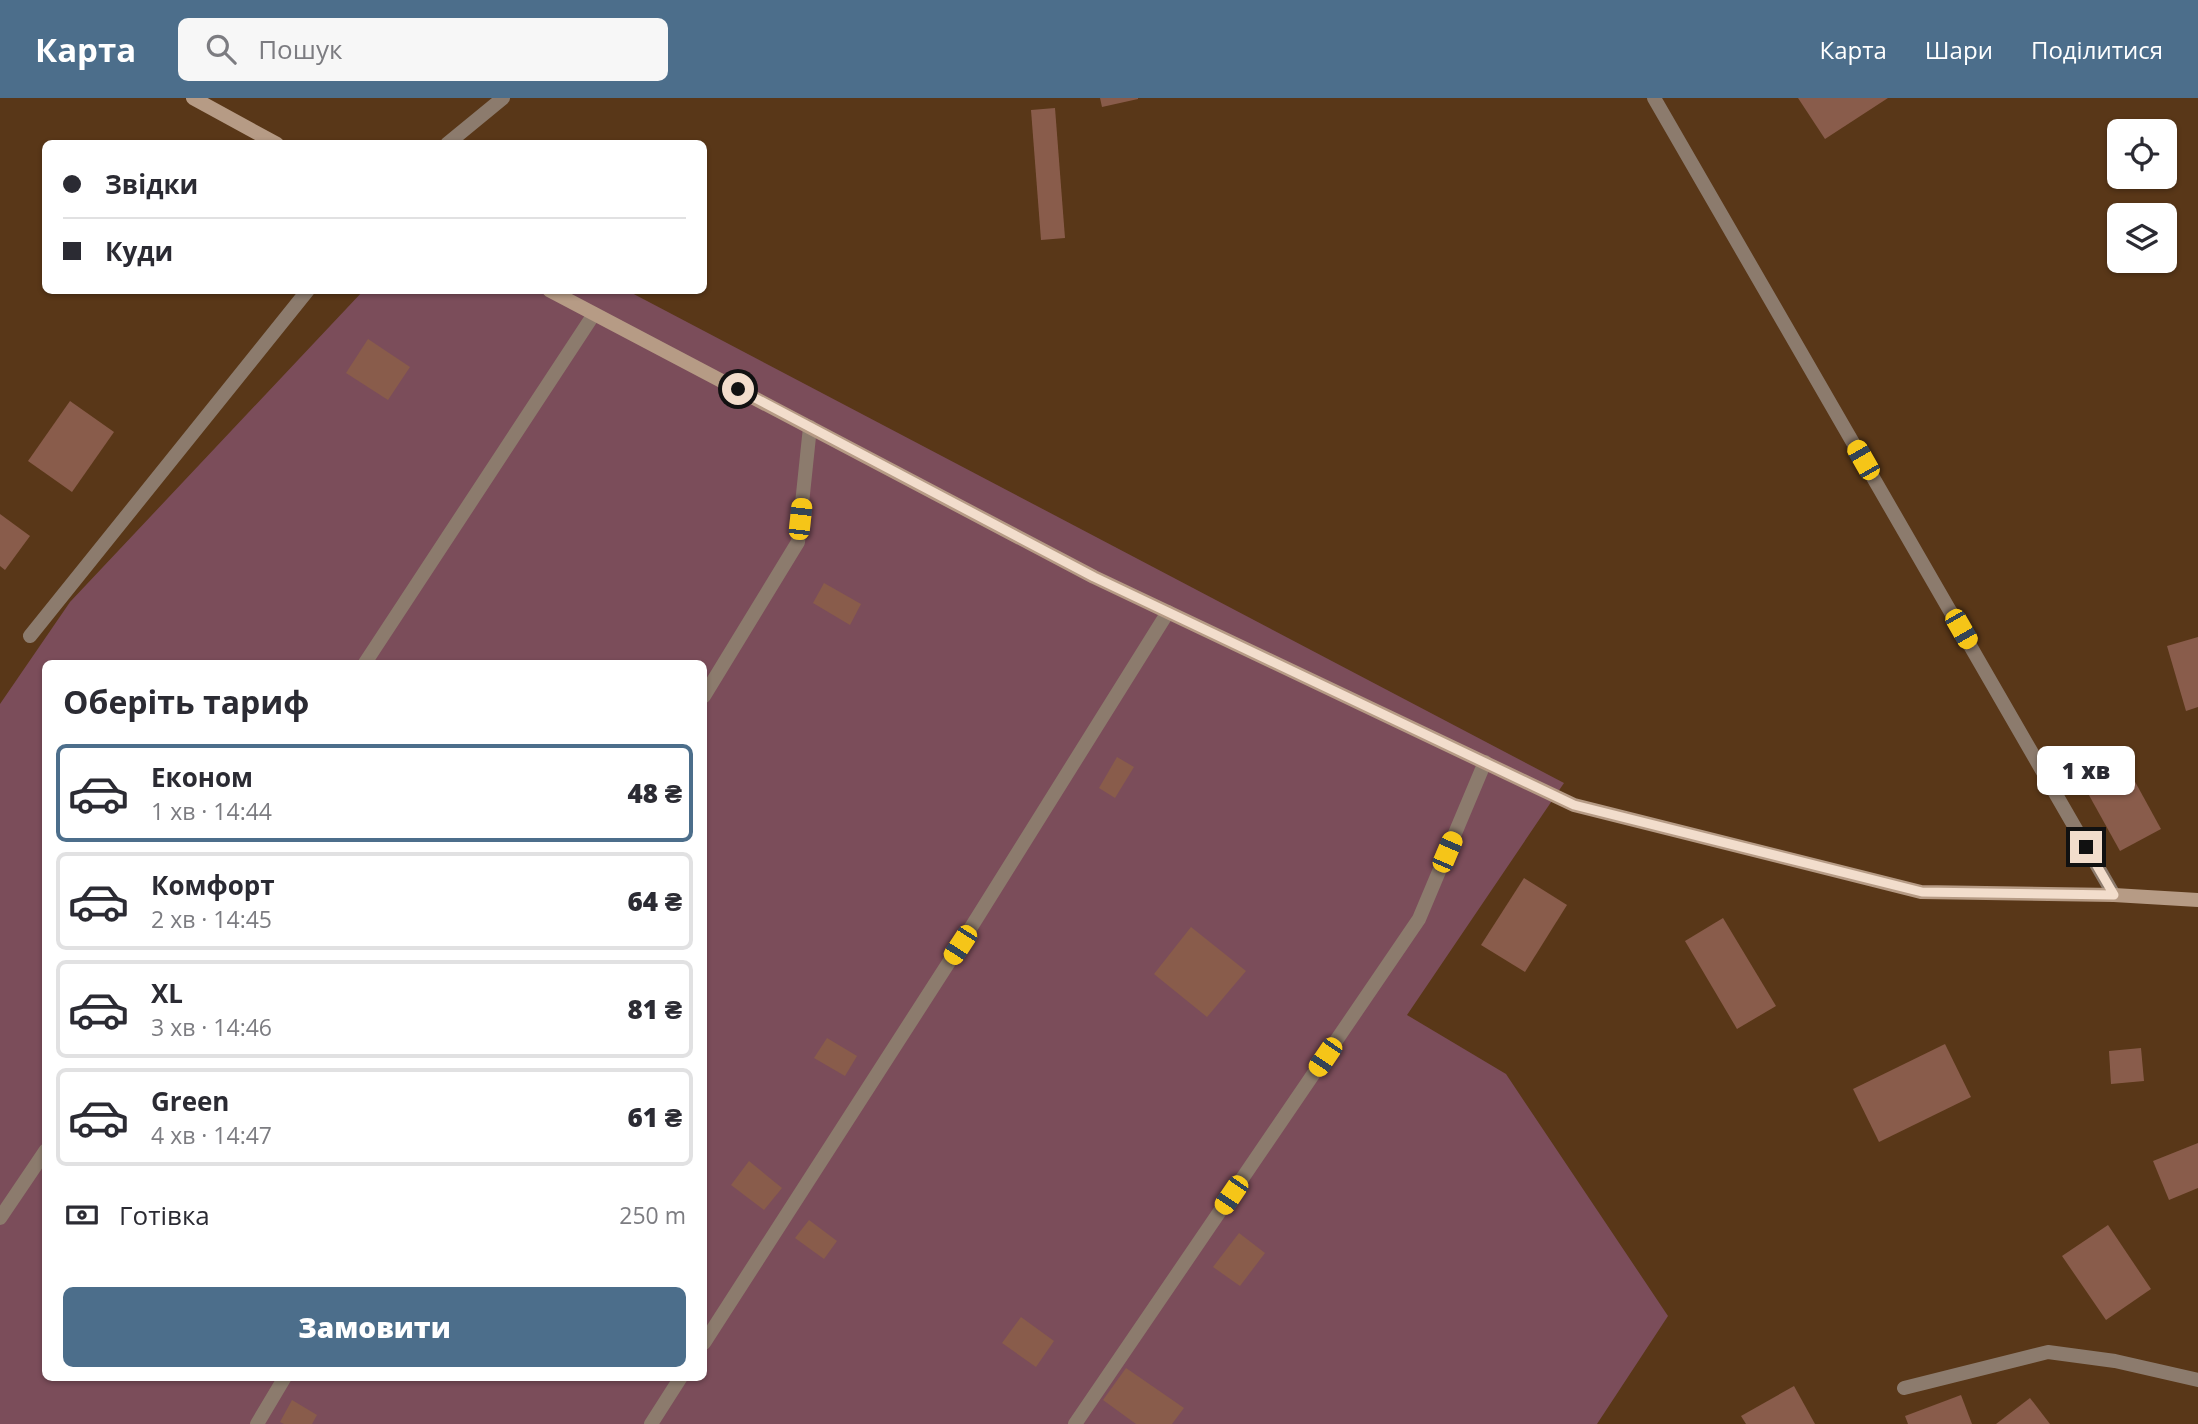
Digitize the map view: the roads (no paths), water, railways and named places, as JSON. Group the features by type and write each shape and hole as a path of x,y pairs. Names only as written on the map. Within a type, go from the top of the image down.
{"street":[{"path":"193,98 270,140"},
{"path":"452,140 503,98"},
{"path":"1654,98 2114,895"},
{"path":"30,636 305,294"},
{"path":"556,294 1094,577 1574,805 1922,892 2114,895 2198,900"},
{"path":"367,660 594,314"},
{"path":"707,691 798,542 810,427"},
{"path":"707,1338 960,945 1168,612"},
{"path":"1075,1424 1419,919 1485,762"},
{"path":"0,1218 42,1156"},
{"path":"1904,1388 2048,1352 2115,1361 2198,1380"},
{"path":"257,1424 283,1381"},
{"path":"651,1424 678,1381"}]}
